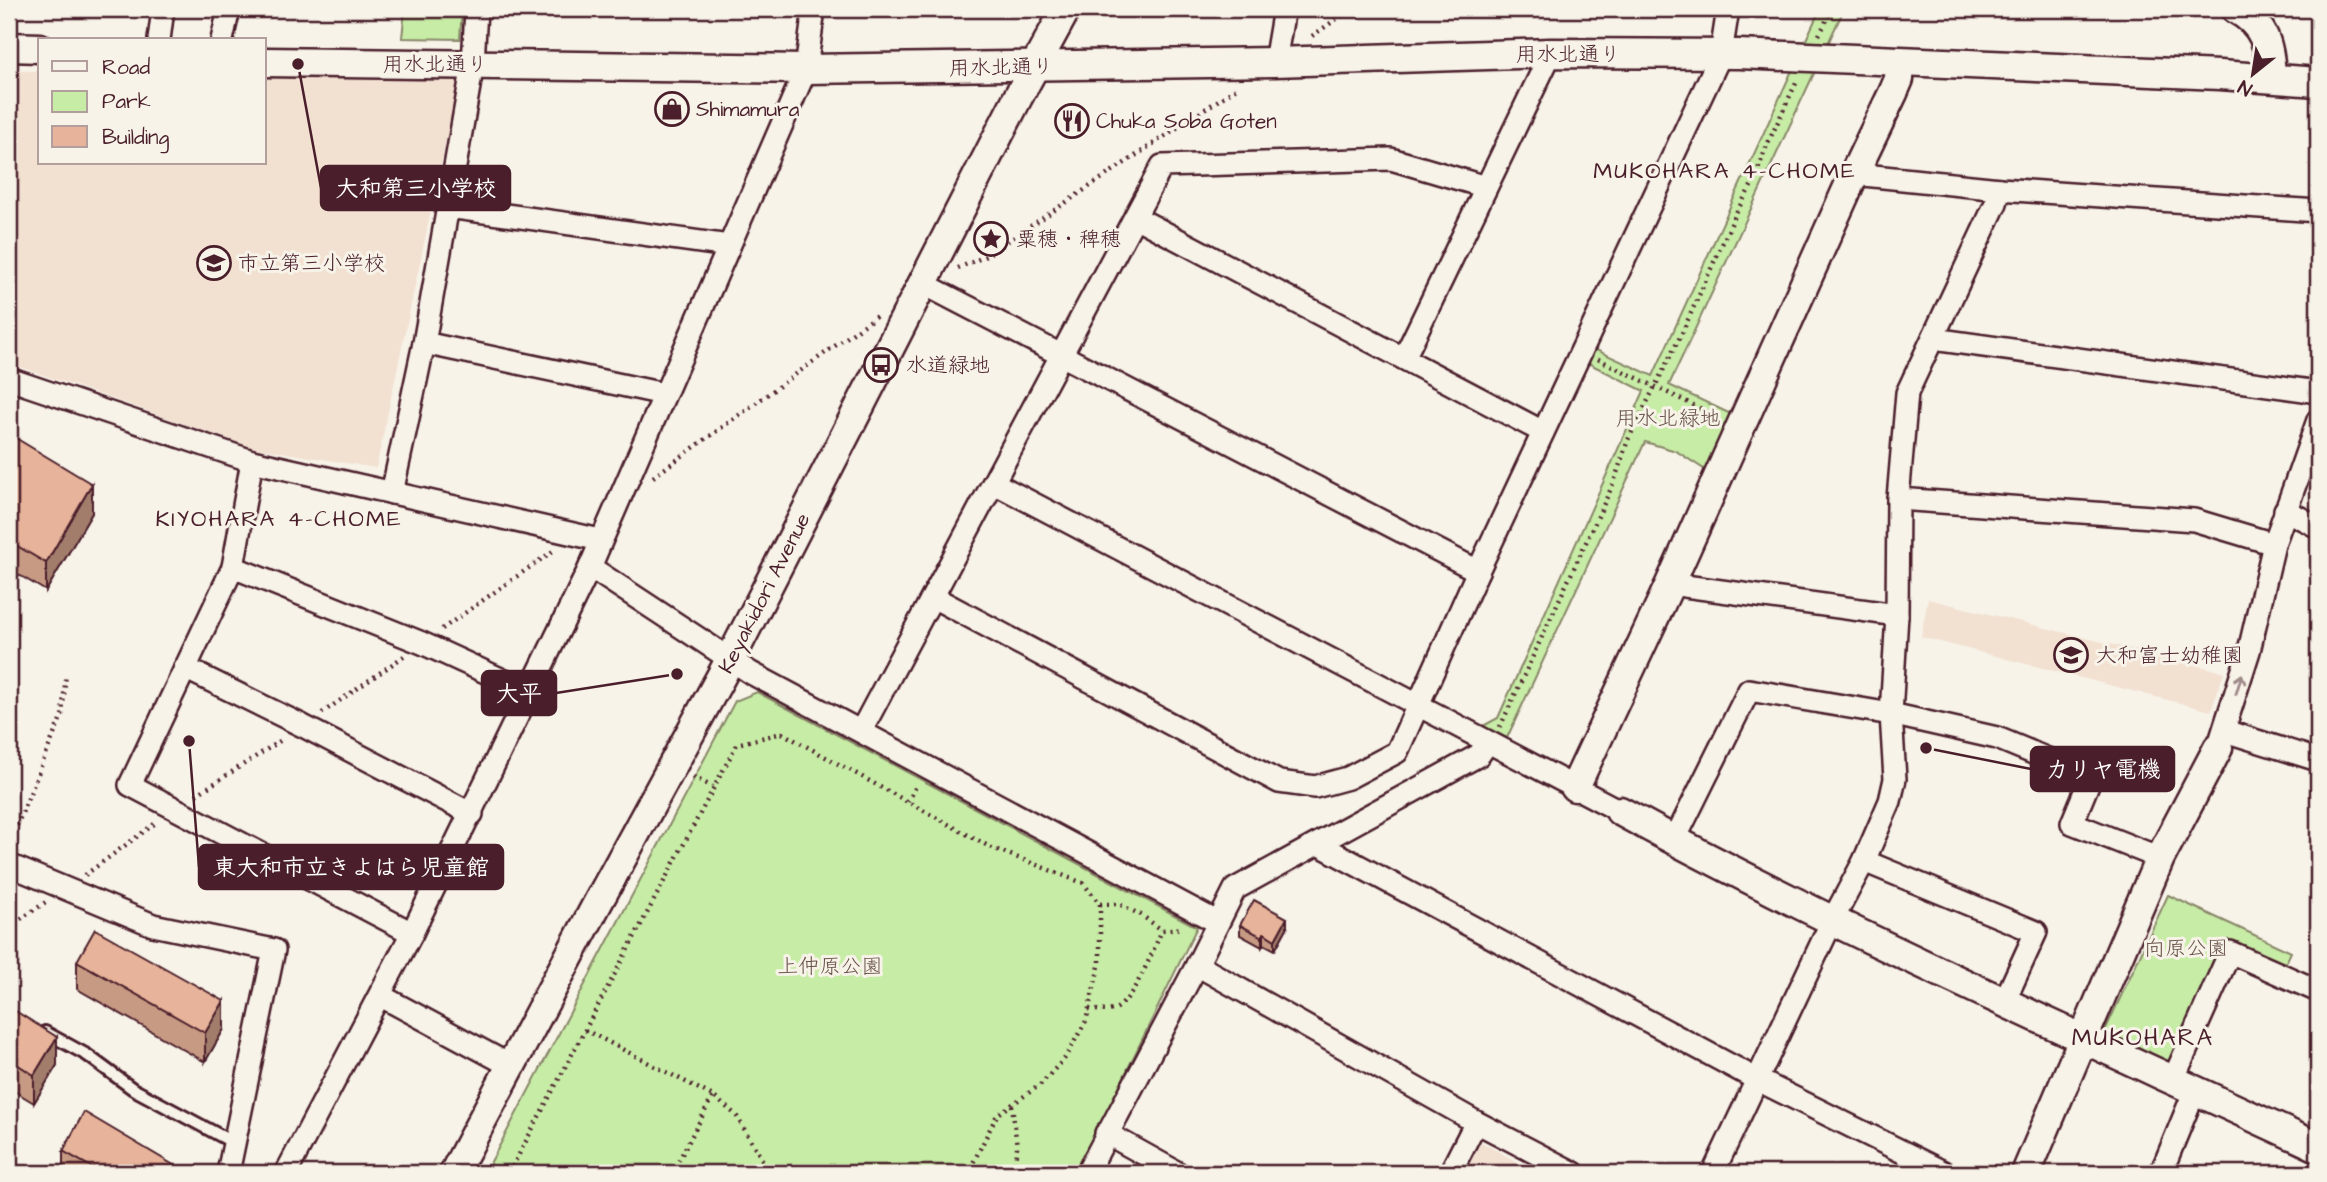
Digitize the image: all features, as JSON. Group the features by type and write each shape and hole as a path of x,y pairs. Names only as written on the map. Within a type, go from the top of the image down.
{"street":[{"path":"159,38 163,9"},
{"path":"222,38 229,9"},
{"path":"392,493 424,343 473,64 476,9"},
{"path":"286,1173 381,996 590,567 806,69 814,9"},
{"name":"Keyakidori Avenue","path":"454,1173 730,660 1066,9"},
{"path":"1275,62 1284,9"},
{"path":"933,597 1279,782 1315,787 1348,778 1397,752 1581,351 1730,54 1728,9"},
{"path":"2236,9 2249,16 2259,27 2270,51 2271,78"},
{"path":"9,47 38,48"},
{"path":"1404,358 1551,53"},
{"name":"用水北通り","path":"266,62 806,69 1275,62 1551,53 1730,54 2318,82"},
{"path":"1575,787 1899,79 1900,63"},
{"path":"861,731 1162,166 1391,159 1486,187"},
{"path":"1854,174 2000,189 2318,211"},
{"path":"1713,1173 1832,921 1864,861 1890,801 1895,779 1891,714 1898,499 1907,393 1996,203 2000,189"},
{"path":"448,207 729,246"},
{"path":"1135,217 1543,432"},
{"path":"922,284 1478,571"},
{"path":"1933,340 2318,392"},
{"path":"424,343 664,394"},
{"path":"9,379 252,461 600,540"},
{"path":"2026,1173 2160,858 2221,740 2249,651 2274,544 2318,420"},
{"path":"252,461 233,567 130,785 412,933"},
{"path":"994,483 1674,841 1832,921 2082,1040 2318,1147"},
{"path":"1898,499 2194,520 2274,544"},
{"path":"2285,510 2318,527"},
{"path":"233,567 422,643 529,692"},
{"path":"590,567 730,660 1217,922"},
{"path":"1670,584 1896,615"},
{"path":"186,668 472,814"},
{"path":"1674,841 1749,691 1891,714 1997,738 2091,777 2072,823 2160,858"},
{"path":"2221,740 2318,760"},
{"path":"1087,1173 1235,889 1479,755 1488,742"},
{"path":"1318,844 1756,1079 1945,1173"},
{"path":"1864,861 2036,932 2004,1002"},
{"path":"9,865 153,925 274,950 228,1173"},
{"path":"2161,1173 2184,1085 2230,951 2318,991"},
{"path":"1197,965 1476,1122 1574,1173"},
{"path":"381,996 511,1066"},
{"path":"1450,1173 1476,1122"},
{"path":"1106,1133 1178,1173"}],"lane":[{"path":"31,1024 87,1055 133,1089 234,1143"}],"path":[{"path":"1488,742 1500,727 1524,677 1614,482 1628,440 1682,333 1731,223 1755,181 1767,145 1825,24 1829,9"},
{"path":"922,284 986,256 1243,84"},
{"path":"650,480 888,308"},
{"path":"1581,351 1716,416 1711,427"},
{"path":"9,927 176,808 303,726 576,535"},
{"path":"9,845 62,715 66,674"},
{"path":"509,1173 737,744 782,733 990,847 1083,883 1100,904 1100,962 1086,1021 1065,1058 1040,1085 997,1115 968,1173"},
{"path":"693,777 713,787"},
{"path":"1100,904 1119,904 1162,929 1197,927 1217,922"},
{"path":"1089,1009 1107,1012 1126,1001 1150,958 1162,929"},
{"path":"584,1030 713,1096 736,1115 770,1173"},
{"path":"672,1173 713,1096"},
{"path":"1012,1105 1017,1147 1013,1173"}],"shaded area":[{"name":"市立第三小学校","path":"9,71 38,71 38,164 266,164 266,73 460,75 376,468 251,447 9,363"},
{"name":"大和富士幼稚園","path":"1928,599 2224,672 2211,711 1921,637"},
{"path":"1481,1142 1537,1173 1465,1173"}],"green space":[{"path":"405,9 462,9 460,39 402,38"},
{"name":"用水北緑地","path":"1820,9 1844,9 1669,385 1733,415 1707,471 1676,451 1645,442 1507,738 1483,726 1498,718 1644,391 1586,362 1592,348 1653,376"},
{"name":"上仲原公園","path":"757,692 1197,927 1077,1173 485,1173 735,701"},
{"name":"向原公園","path":"2168,895 2291,952 2282,971 2229,949 2172,1069 2102,1037"}],"building":[{"path":"9,434 92,484 46,563 9,541"},
{"path":"1254,900 1287,918 1275,940 1264,933 1262,937 1240,925"},
{"path":"95,929 224,1001 205,1033 77,961"},
{"path":"9,1007 57,1037 34,1075 9,1059"},
{"path":"84,1112 187,1173 102,1173 63,1151"}],"place":[{"name":"大和第三小学校","path":"298,64"},
{"name":"Shimamura","path":"672,109"},
{"name":"Chuka Soba Goten","path":"1072,121"},
{"name":"粟穂・稗穂","path":"991,239"},
{"name":"市立第三小学校","path":"214,263"},
{"name":"水道緑地","path":"881,365"},
{"name":"大和富士幼稚園","path":"2071,655"},
{"name":"大平","path":"677,674"},
{"name":"東大和市立きよはら児童館","path":"189,741"},
{"name":"カリヤ電機","path":"1926,748"}],"district":[{"name":"MUKOHARA 4-CHOME","path":"1725,170"},
{"name":"KIYOHARA 4-CHOME","path":"279,518"},
{"name":"MUKOHARA","path":"2143,1037"}]}
